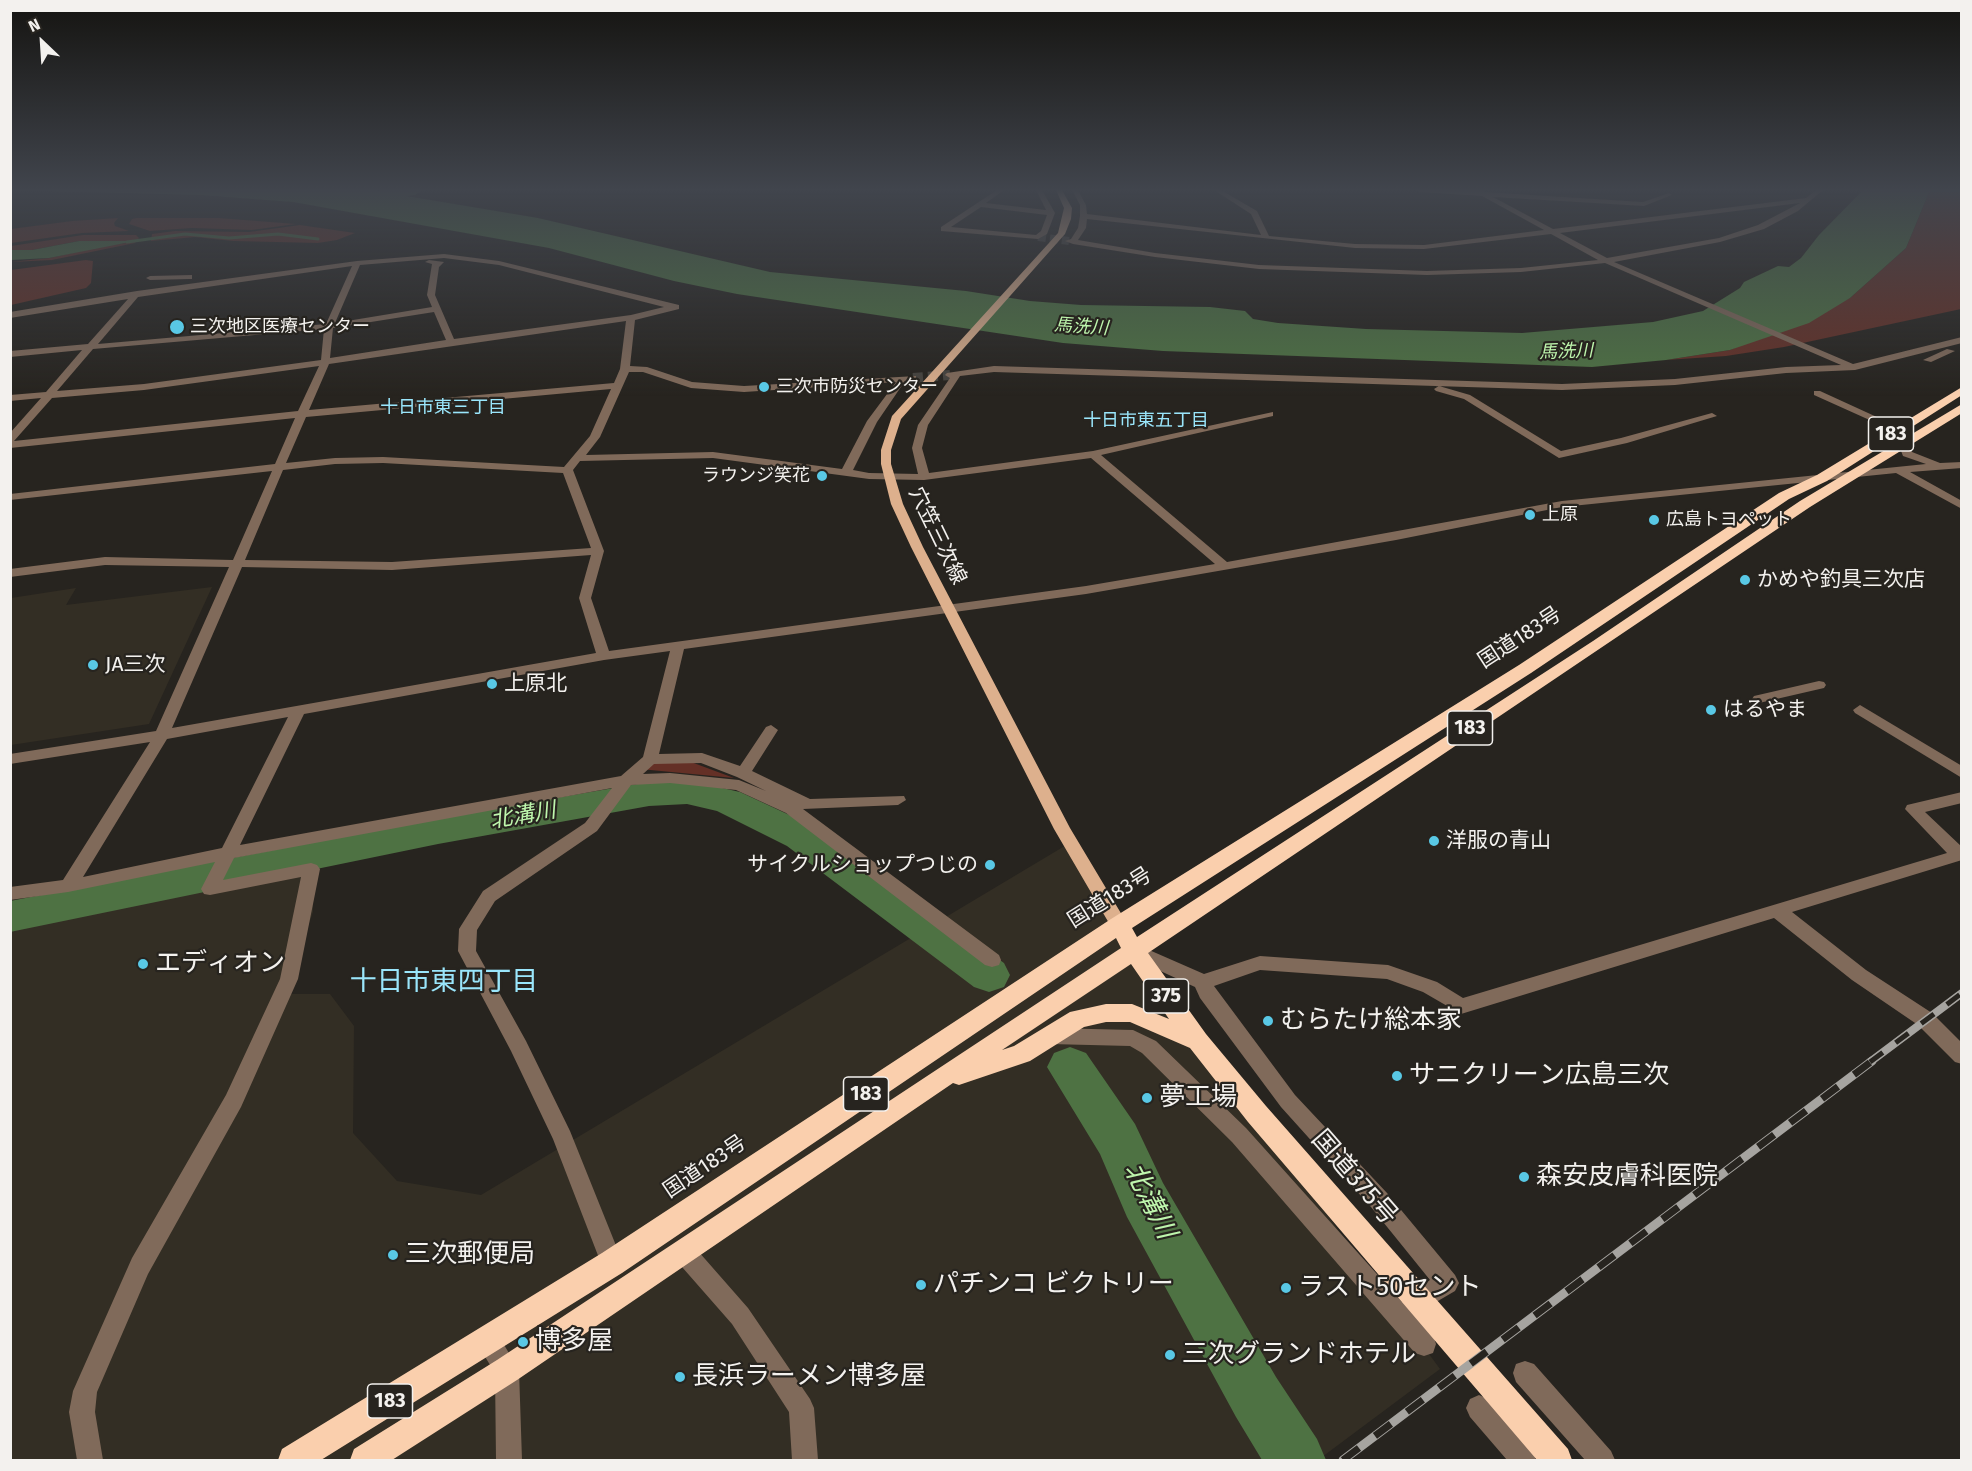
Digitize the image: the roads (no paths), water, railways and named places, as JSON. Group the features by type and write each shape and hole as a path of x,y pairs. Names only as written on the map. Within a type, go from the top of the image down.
{"highway":[{"name":"国道183号","path":"293,1461 612,1263 1119,925 1526,669 1776,501 1822,478 1962,390"},
{"name":"183","path":"364,1461 507,1370 1854,473 1962,407"},
{"name":"国道375号","path":"1119,925 1134,951 1198,1041 1257,1114 1557,1461"},
{"path":"936,1083 1022,1054 1078,1019 1106,1013 1132,1013 1198,1041"}],"main road":[{"name":"穴笠三次線","path":"1040,259 896,418 886,450 889,478 897,504 1062,829 1119,925"}],"street":[{"path":"10,442 135,293 356,266 438,259"},
{"path":"10,399 144,387 325,362 451,342 631,318 676,307 499,263 468,259"},
{"path":"1186,259 1325,270 1426,273 1521,270 1619,259"},
{"path":"1601,259 1855,367"},
{"path":"356,266 440,262 435,266 431,296 451,342"},
{"path":"68,886 162,735 325,362 329,326 356,266"},
{"path":"10,315 205,283 213,277 150,278"},
{"path":"10,354 329,326 399,317 437,309"},
{"path":"567,470 596,437 615,386 625,369 631,318"},
{"path":"1928,360 1958,348 1962,341"},
{"path":"924,477 917,448 923,425 954,375 994,369 1562,387 1675,382 1786,370 1855,367 1962,341"},
{"path":"625,369 644,369 691,385 744,389 914,378"},
{"path":"846,473 872,421 900,385 901,379"},
{"path":"10,442 615,386"},
{"path":"1430,387 1467,397 1559,454 1623,441 1712,417"},
{"path":"1817,393 1898,429"},
{"path":"576,458 713,455 889,478 924,477 1093,454 1269,414"},
{"path":"1903,443 1907,454 1946,467"},
{"path":"1093,454 1225,566"},
{"path":"10,497 335,461 383,460 567,470"},
{"path":"10,759 162,735 678,645 1086,590 1562,504 1854,473 1962,465"},
{"path":"567,470 598,551 585,598 604,657"},
{"path":"1900,471 1962,506"},
{"path":"1750,485 1766,492 1776,501"},
{"path":"10,573 105,561 392,566 598,551"},
{"path":"612,1263 563,1138 519,1047 467,951 468,929 489,896 591,827 626,780 650,759 678,645"},
{"path":"1759,699 1819,685"},
{"path":"1860,710 1962,772"},
{"path":"90,1461 82,1412 85,1391 140,1266 234,1101 289,979 311,869 210,889 298,711"},
{"path":"743,772 771,730"},
{"path":"650,759 702,758 743,772 808,805 898,800"},
{"path":"10,894 68,886 229,853 626,780 670,778 739,785 792,809 992,960"},
{"path":"1134,951 1203,982 1260,963 1388,972 1430,987 1461,1006 1959,855 1913,809 1962,796"},
{"path":"1777,910 1859,975 1925,1019 1962,1056"},
{"path":"1203,982 1207,993 1287,1101 1379,1200 1448,1283 1399,1313"},
{"path":"1050,1036 1133,1038 1149,1047 1239,1135 1399,1313 1424,1344"},
{"path":"683,1251 740,1316 801,1408 805,1461"},
{"path":"488,1342 507,1370 509,1461"},
{"path":"1525,1373 1602,1461"},
{"path":"1479,1408 1523,1461"}],"water":[{"name":"馬洗川","path":"589,259 713,259 770,272 966,291 1030,301 1081,305 1210,307 1245,311 1253,319 1278,323 1366,329 1522,333 1653,322 1703,311 1740,288 1744,282 1778,266 1789,267 1800,259 1894,259 1850,298 1809,323 1730,350 1666,360 1592,367 1163,351 1063,343 737,294 674,281"}],"waterway":[{"name":"北溝川","path":"10,917 438,831 649,794 687,792 727,801 800,836 989,975"},
{"name":"北溝川","path":"1070,1067 1118,1140 1145,1200 1256,1397 1296,1460"}],"tunnel":[{"path":"913,378 950,375"}],"railway":[{"path":"1870,1062 1962,993"},
{"path":"1343,1460 1872,1061"}],"place":[{"name":"三次地区医療センター","path":"177,327"},
{"name":"三次市防災センター","path":"764,387"},
{"name":"ラウンジ笑花","path":"822,476"},
{"name":"上原","path":"1530,515"},
{"name":"広島トヨペット","path":"1654,520"},
{"name":"かめや釣具三次店","path":"1745,580"},
{"name":"JA三次","path":"93,665"},
{"name":"上原北","path":"492,684"},
{"name":"はるやま","path":"1711,710"},
{"name":"洋服の青山","path":"1434,841"},
{"name":"サイクルショップつじの","path":"990,865"},
{"name":"エディオン","path":"143,964"},
{"name":"むらたけ総本家","path":"1268,1021"},
{"name":"サニクリーン広島三次","path":"1397,1076"},
{"name":"夢工場","path":"1147,1098"},
{"name":"森安皮膚科医院","path":"1524,1177"},
{"name":"三次郵便局","path":"393,1255"},
{"name":"パチンコ ビクトリー","path":"921,1285"},
{"name":"ラスト50セント","path":"1286,1288"},
{"name":"博多屋","path":"523,1342"},
{"name":"三次グランドホテル","path":"1170,1355"},
{"name":"長浜ラーメン博多屋","path":"680,1377"}],"district":[{"name":"十日市東三丁目","path":"443,408"},
{"name":"十日市東五丁目","path":"1146,421"},
{"name":"十日市東四丁目","path":"444,982"}]}
